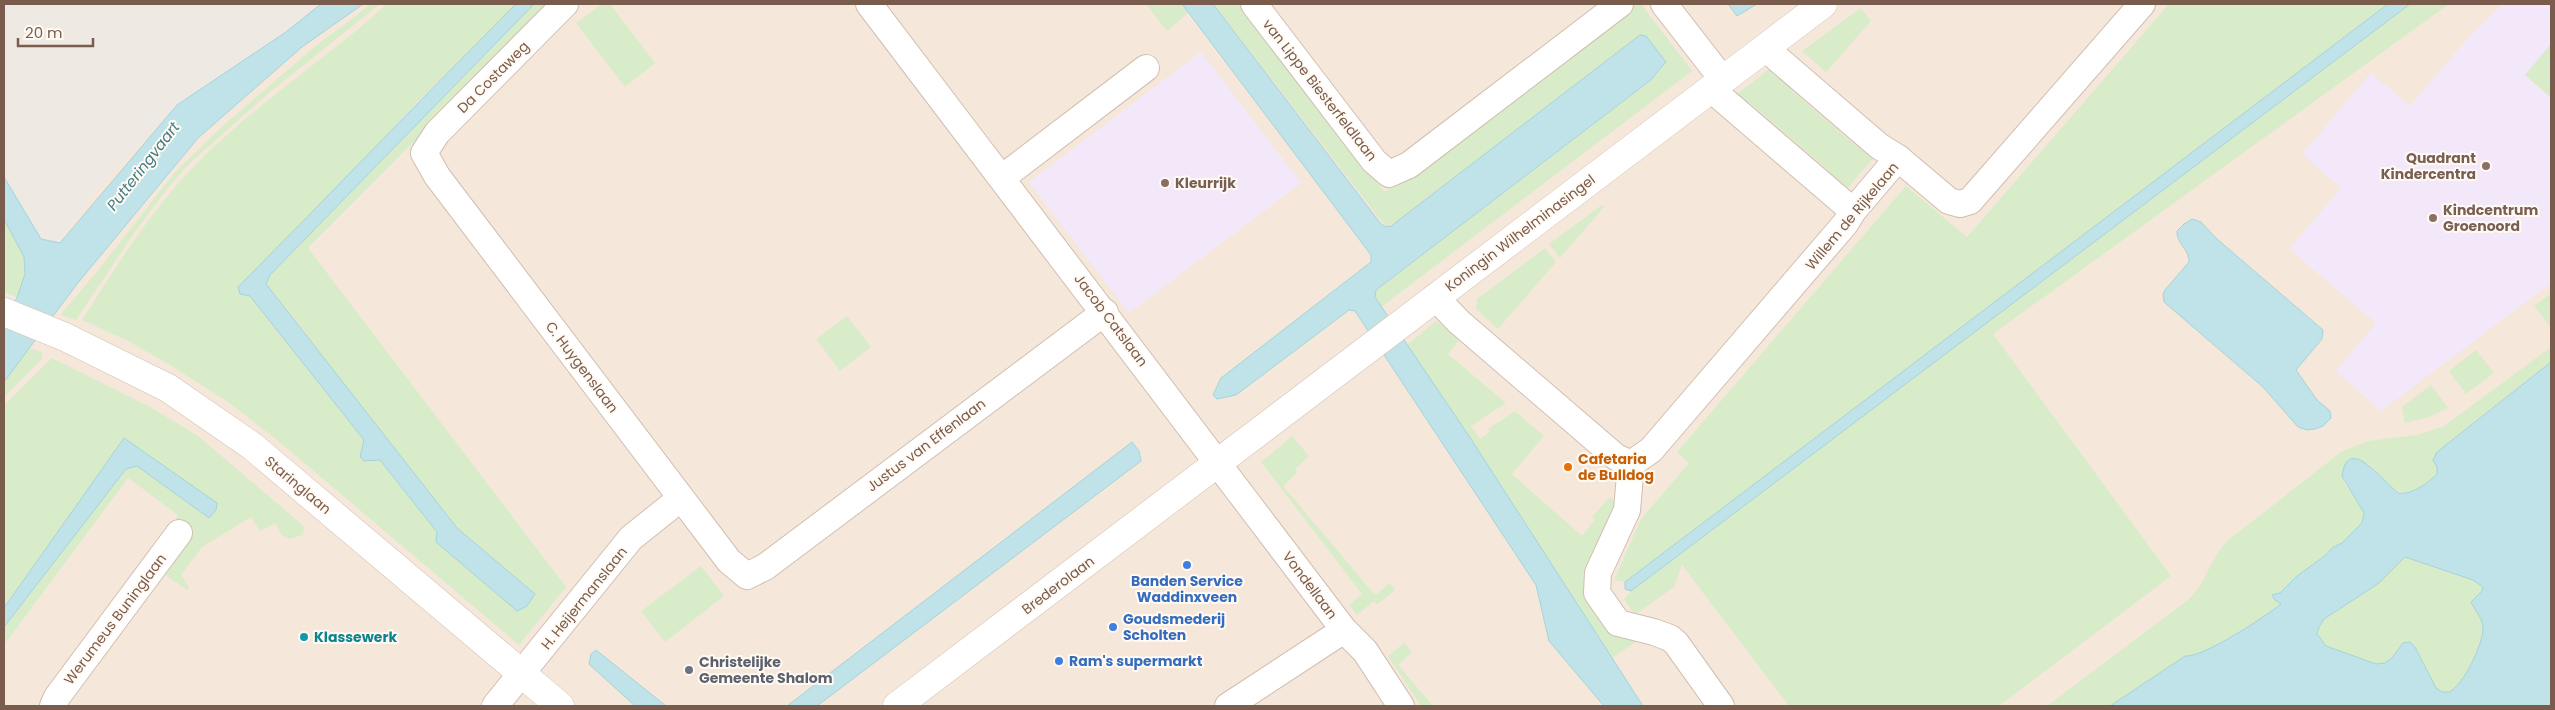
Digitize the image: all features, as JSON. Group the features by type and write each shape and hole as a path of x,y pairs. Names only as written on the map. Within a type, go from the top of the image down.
{"street":[{"name":"Da Costaweg","path":"424,153 437,133 565,4"},
{"name":"Jacob Catslaan","path":"869,4 1219,463"},
{"name":"van Lippe Biesterfeldlaan","path":"1254,4 1374,161 1389,174 1409,165 1620,4"},
{"name":"Koningin Wilhelminasingel","path":"1219,463 1822,4"},
{"name":"Willem de Rijkelaan","path":"1632,464 1651,450 1846,224 1853,211 1898,158 1949,201 1960,204 1970,201 2142,4"},
{"path":"1674,7 1716,84 1853,211"},
{"path":"1765,48 1880,146 1898,158"},
{"path":"1002,177 1146,68"},
{"name":"C. Huygenslaan","path":"424,153 437,176 729,561 747,576"},
{"path":"1435,297 1459,322 1616,457 1632,464 1627,510 1598,573 1597,593 1618,622 1654,632 1670,638 1676,643 1721,706"},
{"name":"Staringlaan","path":"4,312 49,330 168,388 252,446 560,706"},
{"name":"Justus van Effenlaan","path":"747,576 765,567 1104,312"},
{"name":"Vondellaan","path":"1219,463 1344,630 1365,651 1401,706"},
{"name":"Brederolaan","path":"897,706 1219,463"},
{"name":"H. Heijermanslaan","path":"494,706 631,538 681,498"},
{"name":"Werumeus Buninglaan","path":"53,706 57,697 179,533"},
{"path":"1228,706 1344,630"}],"shaded area":[{"path":"4,4 356,4 195,93 102,183 4,315"},
{"path":"356,4 2551,4 2551,706 4,706 4,315 102,183 195,93"},
{"name":"Kindcentrum Groenoord","path":"2502,4 2551,4 2551,283 2381,411 2336,371 2376,323 2289,249 2341,188 2302,154 2371,73 2410,106 2468,38"},
{"name":"Kleurrijk","path":"1201,52 1301,183 1129,313 1029,182"}],"green space":[{"path":"371,4 380,4 270,92 190,163 167,189 134,233 76,320 60,315 95,274 176,171 225,124 312,49"},
{"path":"387,4 516,4 417,102 240,294 250,296 364,440 360,457 364,461 380,460 437,532 436,542 527,606 535,594 457,528 266,284 270,275 534,4 551,4 308,248 566,587 519,645 283,445 231,404 128,341 82,320 143,228 170,193 207,153 257,109"},
{"path":"602,4 610,4 655,63 625,87 576,23"},
{"path":"1146,4 1182,4 1189,12 1167,31"},
{"path":"1217,4 1241,4 1385,192 1632,4 1641,4 1692,71 1381,307 1375,297 1376,290 1651,81 1664,66 1386,227 1215,6"},
{"path":"2169,4 2388,4 1625,582 1614,580 1641,519 1689,463 1677,452 1906,186 1967,237"},
{"path":"2410,4 2449,4 1993,334 2171,576 1999,706 1789,706 1682,565 1674,587 1635,615 1624,599 1631,591"},
{"path":"1861,8 1871,21 1826,72 1802,51"},
{"path":"2551,44 2551,98 2525,75"},
{"path":"1773,66 1790,78 1791,90 1853,143 1865,142 1875,156 1845,191 1830,183 1829,171 1750,103 1742,102 1736,95"},
{"path":"1602,205 1604,207 1560,258 1549,244"},
{"path":"4,219 24,257 25,274 18,298 4,292"},
{"path":"1545,248 1556,262 1498,329 1476,309 1477,299"},
{"path":"2551,293 2551,328 2534,306"},
{"path":"847,316 871,347 840,371 816,339"},
{"path":"1436,321 1460,339 1448,354 1506,403 1471,426 1480,439 1490,432 1488,429 1515,411 1544,436 1512,474 1582,536 1594,521 1592,517 1610,497 1617,504 1585,577 1639,640 1612,658 1469,436 1407,345"},
{"path":"2551,347 2551,362 2437,452 2437,474 2426,484 2408,493 2400,491 2385,481 2368,463 2342,476 2362,508 2364,517 2362,523 2342,543 2332,548 2326,555 2297,576 2280,593 2272,596 2282,604 2220,644 2194,655 2185,656 2110,706 2047,706 2189,599 2200,585 2216,555 2227,541 2341,452 2368,441 2417,435 2444,426"},
{"path":"29,348 41,352 43,358 4,397 4,382"},
{"path":"2476,350 2494,373 2466,394 2449,371"},
{"path":"52,358 150,407 198,436 305,527 302,535 290,539 282,535 275,523 260,531 251,517 202,547 181,575 189,587 187,590 164,574 192,536 174,522 178,515 128,478 4,645 4,627 126,469 137,466 209,518 124,438 4,608 4,405"},
{"path":"2431,385 2448,408 2429,417 2405,423 2402,407"},
{"path":"1292,436 1309,456 1295,469 1297,473 1283,486 1374,594 1377,594 1390,583 1395,590 1377,605 1374,601 1357,615 1349,605 1362,594 1261,462"},
{"path":"2405,557 2473,580 2483,587 2482,591 2471,602 2480,617 2483,627 2480,643 2466,673 2455,688 2449,692 2442,692 2436,688 2415,647 2410,642 2403,644 2392,658 2385,663 2376,664 2326,646 2317,634 2324,619 2379,583"},
{"path":"701,566 724,596 665,642 641,611"},
{"path":"1404,643 1412,652 1399,666 1433,706 1421,706 1388,656"}],"water":[{"name":"Putteringvaart","path":"321,4 363,4 302,47 198,138 77,284 4,382 4,314 17,298 25,274 24,257 4,219 4,177 41,239 60,243 177,105 286,32"},
{"path":"516,4 534,4 270,275 266,284 457,528 535,594 527,606 517,611 436,542 437,532 380,460 364,461 360,457 364,440 250,296 240,294 238,287"},
{"path":"1182,4 1213,4 1381,224 1386,227 1391,226 1640,35 1646,36 1666,62 1651,80 1376,290 1375,297 1469,436 1643,706 1604,706 1549,641 1536,585 1355,311 1349,310 1236,395 1217,399 1213,395 1221,378 1371,262 1371,255"},
{"path":"1728,4 1757,4 1737,16"},
{"path":"2388,4 2410,4 1631,591 1625,589 1625,582"},
{"path":"2192,219 2201,222 2217,239 2323,330 2322,339 2296,370 2317,400 2330,411 2331,418 2323,426 2307,430 2298,427 2263,387 2164,302 2163,294 2165,290 2189,262 2177,231"},
{"path":"2551,362 2551,706 2110,706 2185,656 2194,655 2219,644 2273,610 2281,604 2272,595 2280,593 2297,576 2326,555 2332,548 2342,543 2362,523 2364,513 2342,476 2346,464 2352,459 2359,460 2368,465 2399,493 2404,493 2420,488 2437,474 2437,467 2433,460 2437,452","holes":["2405,557 2473,580 2483,587 2482,591 2471,602 2481,620 2482,634 2472,663 2460,682 2449,692 2442,692 2436,688 2415,647 2410,642 2403,643 2392,658 2385,663 2376,664 2326,646 2317,634 2324,619 2379,583"]},
{"path":"124,438 217,503 216,510 209,518 137,466 126,469 4,627 4,608"},
{"path":"1132,442 1139,451 1141,461 817,706 787,706"},
{"path":"596,650 666,706 635,706 589,664 591,654"}],"place":[{"name":"Quadrant Kindercentra","path":"2486,166"},
{"name":"Kleurrijk","path":"1165,183"},
{"name":"Kindcentrum Groenoord","path":"2433,218"},
{"name":"Cafetaria de Bulldog","path":"1568,467"},
{"name":"Banden Service Waddinxveen","path":"1187,565"},
{"name":"Goudsmederij Scholten","path":"1113,627"},
{"name":"Klassewerk","path":"304,637"},
{"name":"Ram's supermarkt","path":"1059,661"},
{"name":"Christelijke Gemeente Shalom","path":"689,670"}]}
